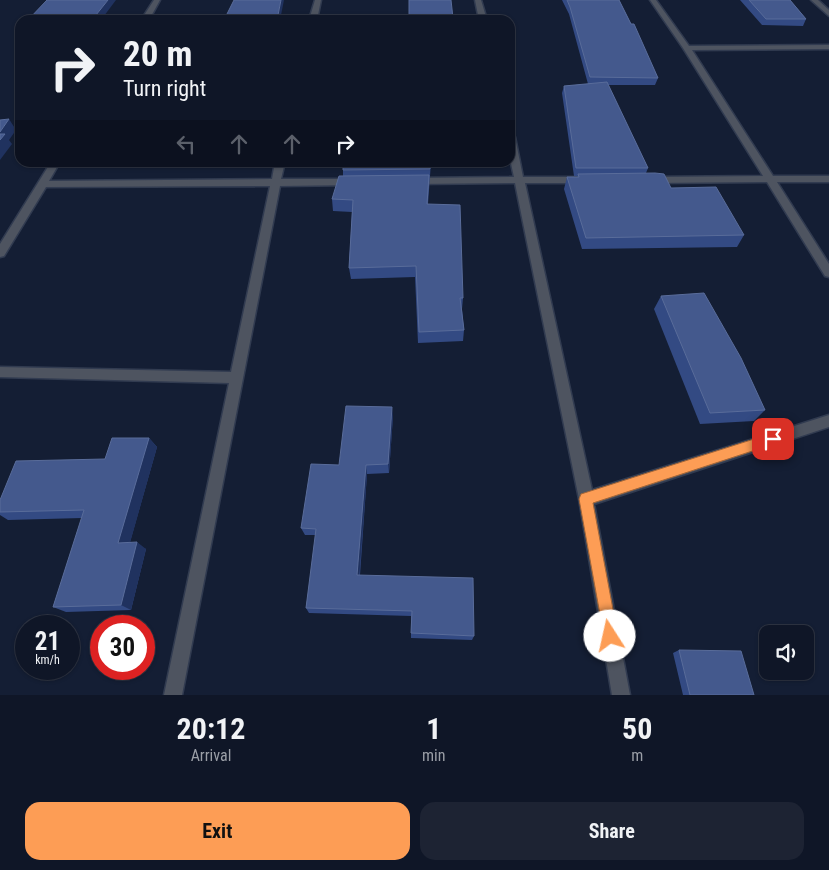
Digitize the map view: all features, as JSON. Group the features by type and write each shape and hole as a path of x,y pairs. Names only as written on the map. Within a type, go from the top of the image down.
{"street":[{"path":"148,15 157,0"},
{"path":"314,15 318,0"},
{"path":"478,0 482,15"},
{"path":"653,0 687,48 829,273"},
{"path":"814,0 829,14"},
{"path":"687,48 829,47"},
{"path":"515,158 586,499 621,695"},
{"path":"0,253 53,167"},
{"path":"173,695 279,167"},
{"path":"645,180 829,179"},
{"path":"403,181 597,180"},
{"path":"43,184 364,182"},
{"path":"0,372 236,378"},
{"path":"586,499 829,421"}],"building":[{"path":"47,0 108,0 96,15 33,15"},
{"path":"234,0 281,0 278,15 226,15"},
{"path":"409,0 451,0 453,15 409,15"},
{"path":"567,0 619,0 631,24 634,24 658,78 590,77"},
{"path":"749,0 790,0 806,19 766,19"},
{"path":"607,82 648,168 576,168 564,86"},
{"path":"9,119 0,132 0,120"},
{"path":"343,167 430,167 430,169 343,170"},
{"path":"578,174 664,174 671,188 716,187 744,235 586,238 567,177 579,177"},
{"path":"429,175 427,204 460,205 463,298 460,298 464,330 419,332 416,266 349,268 353,200 332,199 339,176"},
{"path":"704,293 741,358 765,410 710,413 661,296"},
{"path":"346,406 392,407 388,464 366,465 357,575 473,578 474,636 411,633 412,611 306,608 316,529 301,528 311,464 339,465"},
{"path":"112,438 149,438 118,543 137,542 121,605 53,607 84,510 0,512 0,500 16,461 105,459"},
{"path":"679,650 741,651 754,695 690,695"}],"route":[{"path":"610,636 586,499 773,439"}]}
